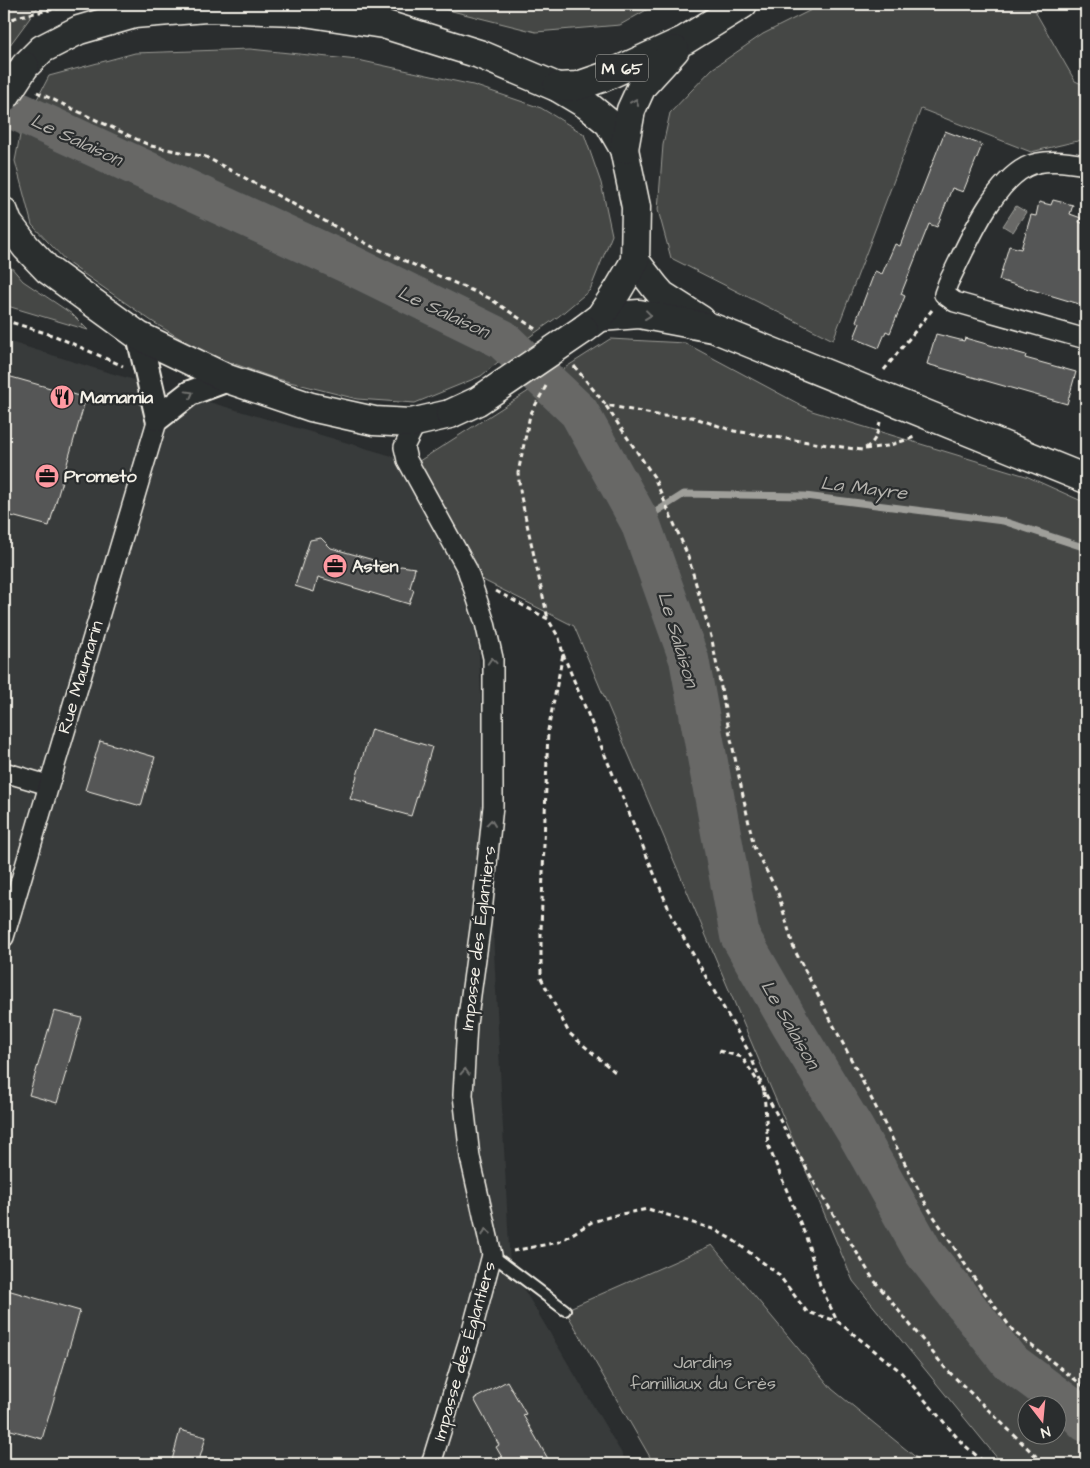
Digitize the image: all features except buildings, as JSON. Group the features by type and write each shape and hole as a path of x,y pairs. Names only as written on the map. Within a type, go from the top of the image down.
{"main road":[{"name":"M 65","path":"557,87 578,86 604,77 684,40 743,4"},
{"path":"4,98 25,66 42,49 79,30 134,14 206,8 298,10 383,24 479,54 557,87 588,105 609,123 624,150 636,207 635,260 618,290 592,323 478,401 450,414 411,423 374,421 311,407 228,379 139,336 48,270 26,248 5,219"},
{"name":"M 65","path":"624,150 631,110 642,86 684,40"},
{"path":"635,260 662,295 713,328"},
{"path":"592,323 640,314 713,328 1086,479"}],"street":[{"path":"1086,165 1044,162 1027,167 1010,178 990,203 944,294 955,302 1086,339"},
{"path":"139,336 158,418 190,393 228,379"},
{"name":"Rue Maumarin","path":"4,937 158,418"},
{"name":"Impasse des Églantiers","path":"411,423 412,431 404,447 407,460 467,569 485,623 493,658 493,806 481,922 467,1024 463,1095 470,1157 492,1255 472,1330 431,1464"},
{"path":"4,772 48,785"}],"lane":[{"path":"492,1255 565,1310"}],"path":[{"path":"4,22 20,16 71,6"},
{"path":"47,97 152,146 206,157 371,246 489,298 543,335"},
{"path":"862,450 872,445 877,436 880,419 870,390 944,294"},
{"path":"566,368 572,363 606,405 654,478 688,556 712,640 754,847 778,893 794,949 927,1206 976,1280 1014,1332 1086,1388"},
{"path":"548,382 530,415 518,473 521,497 548,619 559,638 563,654 673,919 750,1054 764,1091 768,1145 806,1237 820,1285 837,1321"},
{"path":"606,405 662,416 692,417 734,431 862,450 887,446 926,434 940,419"},
{"path":"467,569 489,587 548,619"},
{"path":"563,654 548,730 541,978 569,1033 615,1072"},
{"path":"719,1051 742,1058 764,1091 816,1186 872,1279 946,1369 1044,1464"},
{"path":"492,1255 559,1242 592,1222 648,1209 712,1229 733,1240 778,1274 807,1312 837,1321 900,1371 961,1442 986,1464"}],"shaded area":[{"path":"1016,206 1026,212 1013,232 1003,226"},
{"path":"4,340 416,463 475,576 510,1266 628,1464 4,1464"}],"green space":[{"path":"4,4 54,4 38,7 4,53"},
{"path":"424,4 657,4 620,25 536,32"},
{"path":"823,4 1037,4 1036,13 1075,81 1086,86 1086,139 1031,152 921,109 833,340 671,258 658,210 663,145 670,113 712,69 763,34"},
{"path":"250,49 358,60 473,85 541,108 584,134 601,183 612,235 590,290 481,376 415,403 357,399 274,378 204,353 153,322 68,263 32,225 15,161 21,130 49,76 135,53"},
{"path":"4,259 23,281 72,314 88,330 4,305"},
{"path":"610,339 685,343 812,411 1026,476 1086,503 1086,1464 1002,1464 853,1281 574,626 475,576 416,463"},
{"name":"Jardins familliaux du Crès","path":"712,1245 832,1389 924,1464 654,1464 565,1310"}],"waterway":[{"name":"Le Salaison","path":"4,105 349,264 502,339 579,412 640,522 689,659 740,936 791,1025 855,1130 923,1251 1009,1361 1072,1408 1086,1422"},
{"name":"La Mayre","path":"640,522 684,494 805,496 1003,521 1086,548"}],"place":[{"name":"Mamamia","path":"62,397"},
{"name":"Prometo","path":"47,476"},
{"name":"Asten","path":"335,566"}]}
